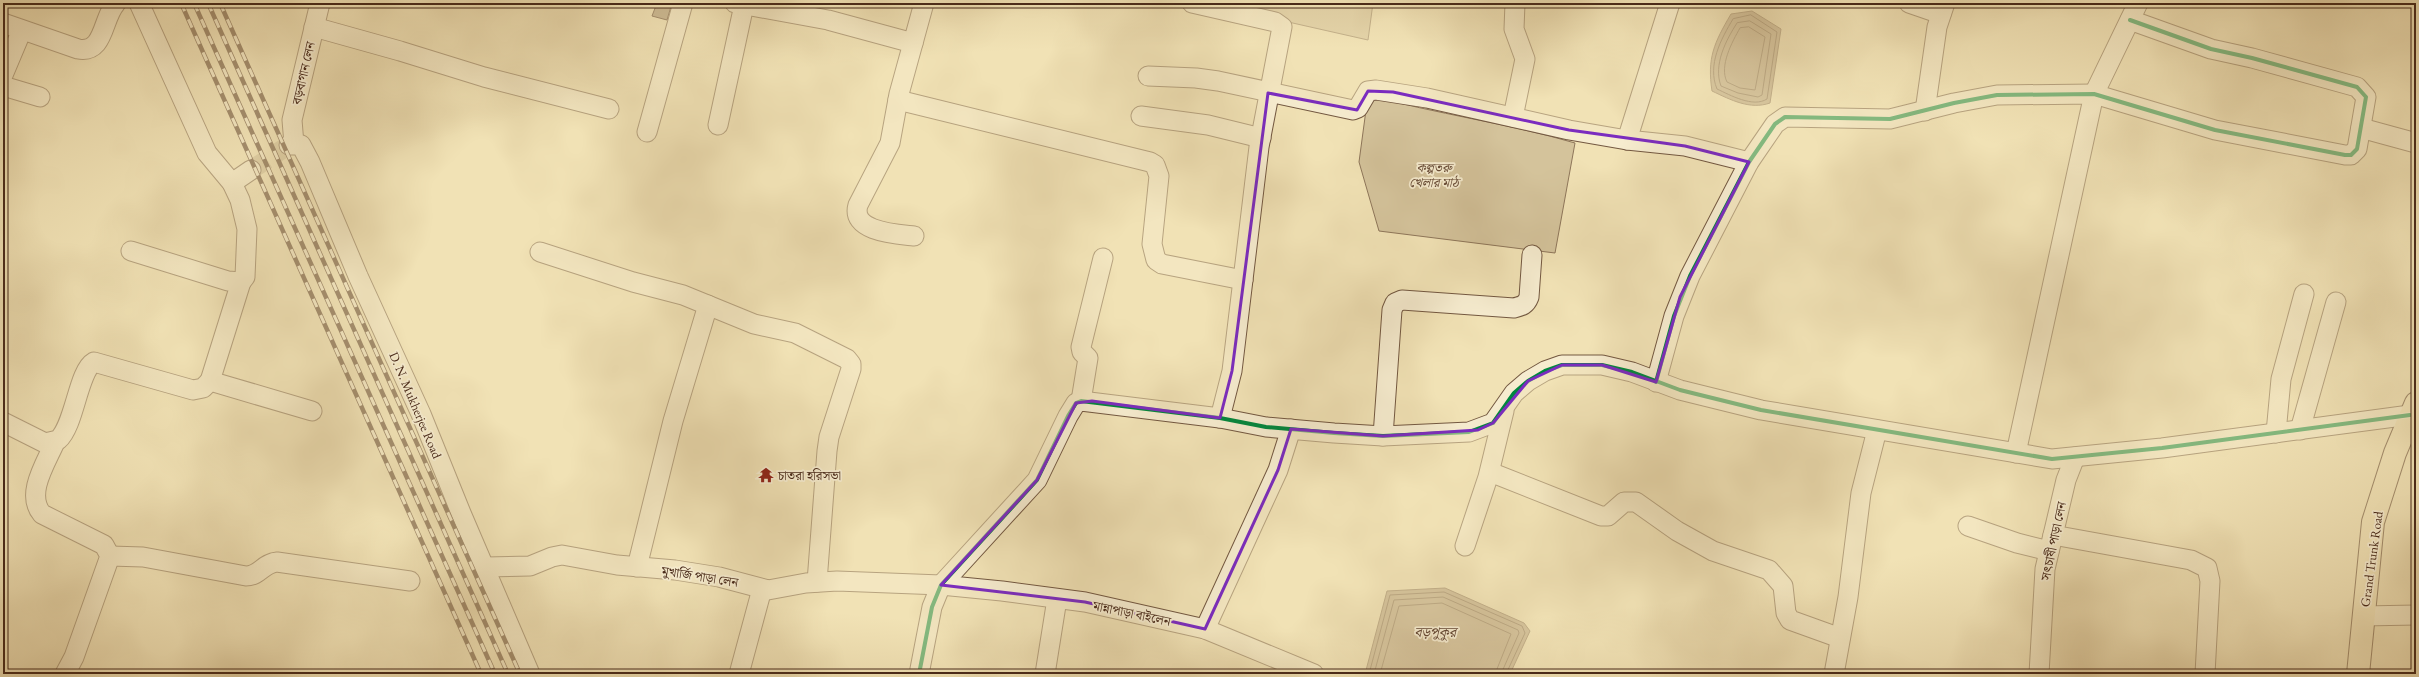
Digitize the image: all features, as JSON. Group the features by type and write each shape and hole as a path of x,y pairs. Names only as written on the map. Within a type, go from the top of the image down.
{"main road":[{"name":"Grand Trunk Road","path":"2358,674 2373,522 2395,453 2413,409"}],"street":[{"path":"3,24 78,49 89,49 98,43 110,12 116,3"},
{"path":"3,422 45,443 55,442 62,437 87,369 94,362 193,390 203,388 210,381 241,282 245,277 247,229 240,200 232,183 207,153 139,3"},
{"name":"বড়বাগান লেন","path":"291,145 292,120 320,3"},
{"path":"647,132 683,3"},
{"path":"914,236 888,232 868,226 862,222 857,214 858,205 890,143 898,100 912,43 924,3"},
{"path":"1192,3 1282,25 1282,31 1268,93 1261,138 1242,280 1232,371 1220,418"},
{"path":"1513,117 1525,59 1514,28 1515,3"},
{"path":"1627,140 1670,3"},
{"path":"1909,3 1943,9 1937,27 1925,111"},
{"path":"2016,453 2094,94 2138,3"},
{"path":"718,125 740,4 828,20 912,43"},
{"path":"1656,382 1680,297 1749,162 1775,124 1785,117 1890,119 1954,103 1997,95 2094,94 2215,130 2351,155 2357,150 2366,97 2357,87 2211,49 2130,20"},
{"path":"314,27 400,51 484,77 609,109"},
{"path":"3,75 22,30"},
{"path":"1148,76 1196,78 1353,110 1358,108 1368,91 1376,90 1427,98 1627,140 1685,146 1749,162"},
{"path":"3,86 40,96"},
{"path":"898,100 1150,162 1155,165 1159,176 1152,244 1156,260 1162,264 1242,280"},
{"path":"1141,116 1208,125 1261,138"},
{"path":"2361,128 2416,143"},
{"name":"D. N. Mukherjee Road","path":"291,145 302,146 310,162 358,276 422,414 461,513 486,567 530,674"},
{"path":"232,183 251,170"},
{"path":"131,250 228,281 241,282"},
{"path":"540,252 633,282 683,295 754,324 802,336 847,359 851,364 847,386 829,437 826,451 817,582"},
{"path":"1383,436 1392,310 1395,303 1402,300 1514,308 1522,306 1527,303 1529,297 1532,255"},
{"path":"1081,401 1088,358 1082,352 1081,347 1103,258"},
{"path":"2276,433 2281,379 2304,294"},
{"path":"2300,430 2336,302"},
{"path":"637,567 673,421 708,305"},
{"path":"919,674 932,607 940,585 1037,480 1068,416 1076,403 1081,401 1220,418 1291,429 1383,436 1478,430 1493,423 1505,406 1528,381 1545,371 1562,365 1608,366 1632,372 1656,382 1755,409 2052,459 2300,430 2413,409"},
{"path":"210,381 312,411"},
{"path":"1464,546 1490,472 1505,406"},
{"path":"1205,629 1275,477 1291,429"},
{"path":"1834,674 1852,568 1861,493 1877,430"},
{"path":"55,442 38,482 36,505 42,514 104,545 110,556 74,657 65,674"},
{"name":"সৎচাষী পাড়া লেন","path":"2039,674 2043,581 2066,480 2075,457"},
{"path":"1490,472 1601,516 1608,516 1624,502 1636,502 1696,542 1727,557 1768,570 1783,586 1786,613 1790,620 1840,638"},
{"path":"1968,526 2017,543 2051,543 2191,560 2206,568 2210,581 2205,674"},
{"name":"মুখার্জি পাড়া লেন","path":"486,567 530,566 552,556 562,555 637,567 675,570 731,579 762,589 780,589 817,582 940,585"},
{"path":"110,556 143,557 246,576 256,574 266,565 277,562 410,581"},
{"name":"মান্নাপাড়া বাইলেন","path":"940,585 1085,602 1205,629 1314,674"},
{"path":"739,674 762,589"},
{"path":"1045,674 1057,599"},
{"path":"2363,616 2416,616"}],"highlighted area":[{"path":"1368,91 1393,92 1569,130 1685,146 1749,162 1680,297 1656,382 1602,365 1562,365 1528,381 1493,423 1478,430 1383,436 1291,429 1278,470 1205,629 1085,602 941,585 1037,480 1076,403 1092,401 1220,418 1232,371 1268,93 1357,110"}],"green space":[{"path":"1204,3 1373,3 1368,40"},
{"name":"কল্পতরু খেলার মাঠ","path":"1368,95 1575,143 1555,253 1379,231 1359,162"}],"water":[{"path":"1752,11 1781,29 1770,103 1763,105 1748,105 1726,98 1712,91 1710,69 1711,60 1720,34 1731,14"},
{"name":"বড়পুকুর","path":"1445,588 1524,623 1530,631 1510,674 1365,674 1387,591"}],"building":[{"path":"657,3 672,3 667,20 652,16"}],"tunnel":[{"path":"251,170 289,145"}],"railway":[{"path":"181,3 481,674"},
{"path":"194,3 495,674"},
{"path":"208,3 508,674"},
{"path":"220,3 520,674"}],"cycle path":[{"path":"1656,382 1674,316 1690,276 1749,162 1775,124 1785,117 1890,119 1954,103 1997,95 2094,94 2215,130 2345,155 2351,155 2357,149 2366,97 2357,87 2252,58 2211,49 2130,20"},
{"path":"919,674 932,607 941,585 1037,480 1068,416 1076,403 1081,401 1220,418 1266,427 1334,433 1383,436 1469,432 1493,423 1514,393 1528,381 1545,371 1562,365 1602,365 1632,372 1680,390 1761,410 2052,459 2162,448 2410,415"}],"place":[{"name":"চাতরা হরিসভা","path":"766,475"}]}
